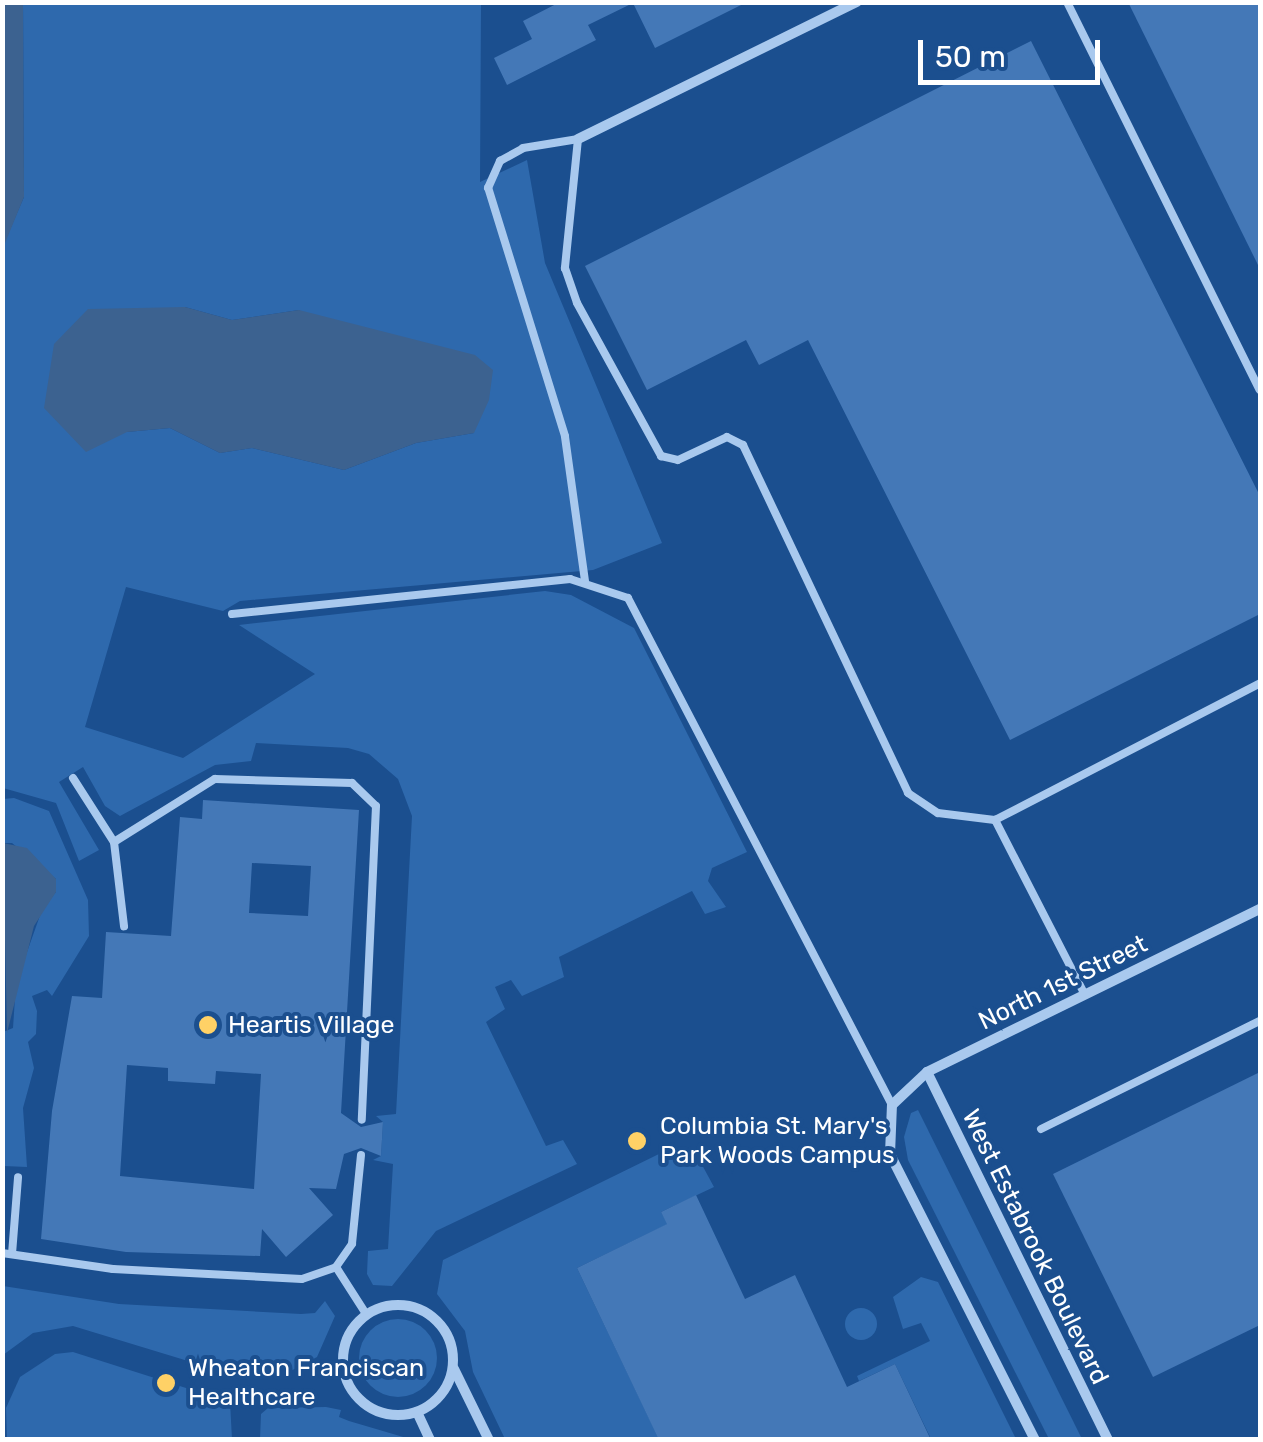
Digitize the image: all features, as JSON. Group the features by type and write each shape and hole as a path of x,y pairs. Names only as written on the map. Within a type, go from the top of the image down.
{"street":[{"path":"578,139 857,2"},
{"name":"North 1st Street","path":"892,1105 927,1072 1260,910"},
{"name":"West Estabrook Boulevard","path":"927,1072 1108,1440"},
{"path":"892,1105 890,1154 1035,1440"},
{"path":"454,1368 443,1391 417,1412 380,1412 351,1390 344,1373 345,1340 366,1314 398,1304 429,1314 450,1342 454,1368 489,1440"},
{"path":"417,1412 430,1440"}],"lane":[{"path":"1067,2 1260,390"},
{"path":"585,580 565,436 488,188 500,161 524,148 578,139 565,268 576,302 661,456 678,460 727,437 743,445 908,792 938,813 995,820 1260,683"},
{"path":"232,614 585,580 628,598 642,618 892,1105"},
{"path":"73,778 114,842 124,926"},
{"path":"114,842 215,779 352,783 376,806 380,829 362,1120"},
{"path":"995,820 1085,995"},
{"path":"1041,1129 1260,1021"},
{"path":"18,1176 7,1253 112,1270 302,1279 336,1266 352,1244 360,1155"},
{"path":"336,1266 366,1314"}],"shaded area":[{"path":"3,2 23,3 24,197 3,248"},
{"path":"23,3 481,3 480,182 527,160 545,263 662,543 593,570 240,601 223,611 126,587 85,727 183,758 315,674 239,625 545,591 571,595 634,628 747,852 712,868 708,881 726,907 705,914 692,891 559,957 564,977 522,996 511,980 495,987 505,1009 486,1022 546,1146 563,1140 577,1164 436,1231 392,1286 373,1285 367,1274 368,1251 388,1249 393,1164 373,1160 381,1156 383,1122 376,1116 396,1114 412,816 398,779 369,754 348,748 256,743 251,761 215,765 120,816 105,806 83,767 59,782 99,850 79,861 56,803 3,788 2,248 24,197","holes":["185,307 232,320 299,310 474,433 416,443 344,470 252,448 220,453 170,428 127,432"]},
{"path":"185,307 232,320 299,310 475,355 493,370 489,400 474,433 416,443 344,470 252,448 220,453 170,428 127,432 86,452 44,408 54,344 88,309"},
{"path":"14,798 49,811 88,900 89,936 52,996 47,990 32,996 37,1011 36,1034 28,1042 34,1068 23,1108 27,1167 4,1166 3,1186 3,1032 13,1028 16,983 43,907 56,892 56,879 12,843 3,843 3,799"},
{"path":"3,843 27,848 56,879 56,892 34,926 7,1033"},
{"path":"918,1110 1082,1439 1049,1439 908,1160 904,1137 911,1113"},
{"path":"684,1151 701,1163 714,1187 661,1212 668,1224 577,1268 659,1439 505,1439 473,1372 465,1331 437,1294 443,1260 663,1152"},
{"path":"921,1277 938,1282 1016,1439 931,1439 895,1364 859,1381 857,1376 930,1341 921,1323 903,1329 893,1297"},
{"path":"3,1286 119,1304 301,1314 315,1313 325,1301 335,1316 317,1357 285,1374 234,1375 73,1326 33,1333 3,1355"},
{"path":"861,1308 872,1313 877,1324 872,1335 861,1340 850,1335 845,1324 850,1313"},
{"path":"398,1319 426,1330 437,1358 426,1386 398,1397 370,1386 359,1358 370,1330"},
{"path":"73,1352 230,1402 232,1439 7,1439 6,1408 20,1377 55,1354"},
{"path":"268,1408 341,1410 339,1417 349,1421 410,1439 260,1439 261,1414"}],"building":[{"path":"560,2 747,2 655,48 633,3 588,25 596,40 507,85 494,58 532,39 523,21"},
{"path":"1128,2 1260,2 1260,269"},
{"path":"1031,41 1260,496 1260,614 1010,740 808,340 759,365 746,340 647,390 585,266"},
{"name":"Heartis Village","path":"203,800 359,810 341,1113 361,1127 383,1122 381,1156 361,1148 344,1154 336,1189 309,1188 333,1215 286,1257 262,1229 260,1256 126,1252 41,1239 52,1111 72,996 102,998 106,932 171,936 180,817 202,819","holes":["252,863 311,866 308,916 249,913","127,1065 168,1068 168,1081 215,1084 216,1071 261,1074 254,1189 120,1176"]},
{"path":"1260,1072 1260,1325 1153,1377 1053,1174"},
{"path":"696,1195 745,1299 795,1275 847,1387 895,1364 931,1440 659,1440 577,1268 667,1224 661,1212"}],"place":[{"name":"Heartis Village","path":"208,1025"},
{"name":"Columbia St. Mary's Park Woods Campus","path":"637,1141"},
{"name":"Wheaton Franciscan Healthcare","path":"166,1383"}]}
